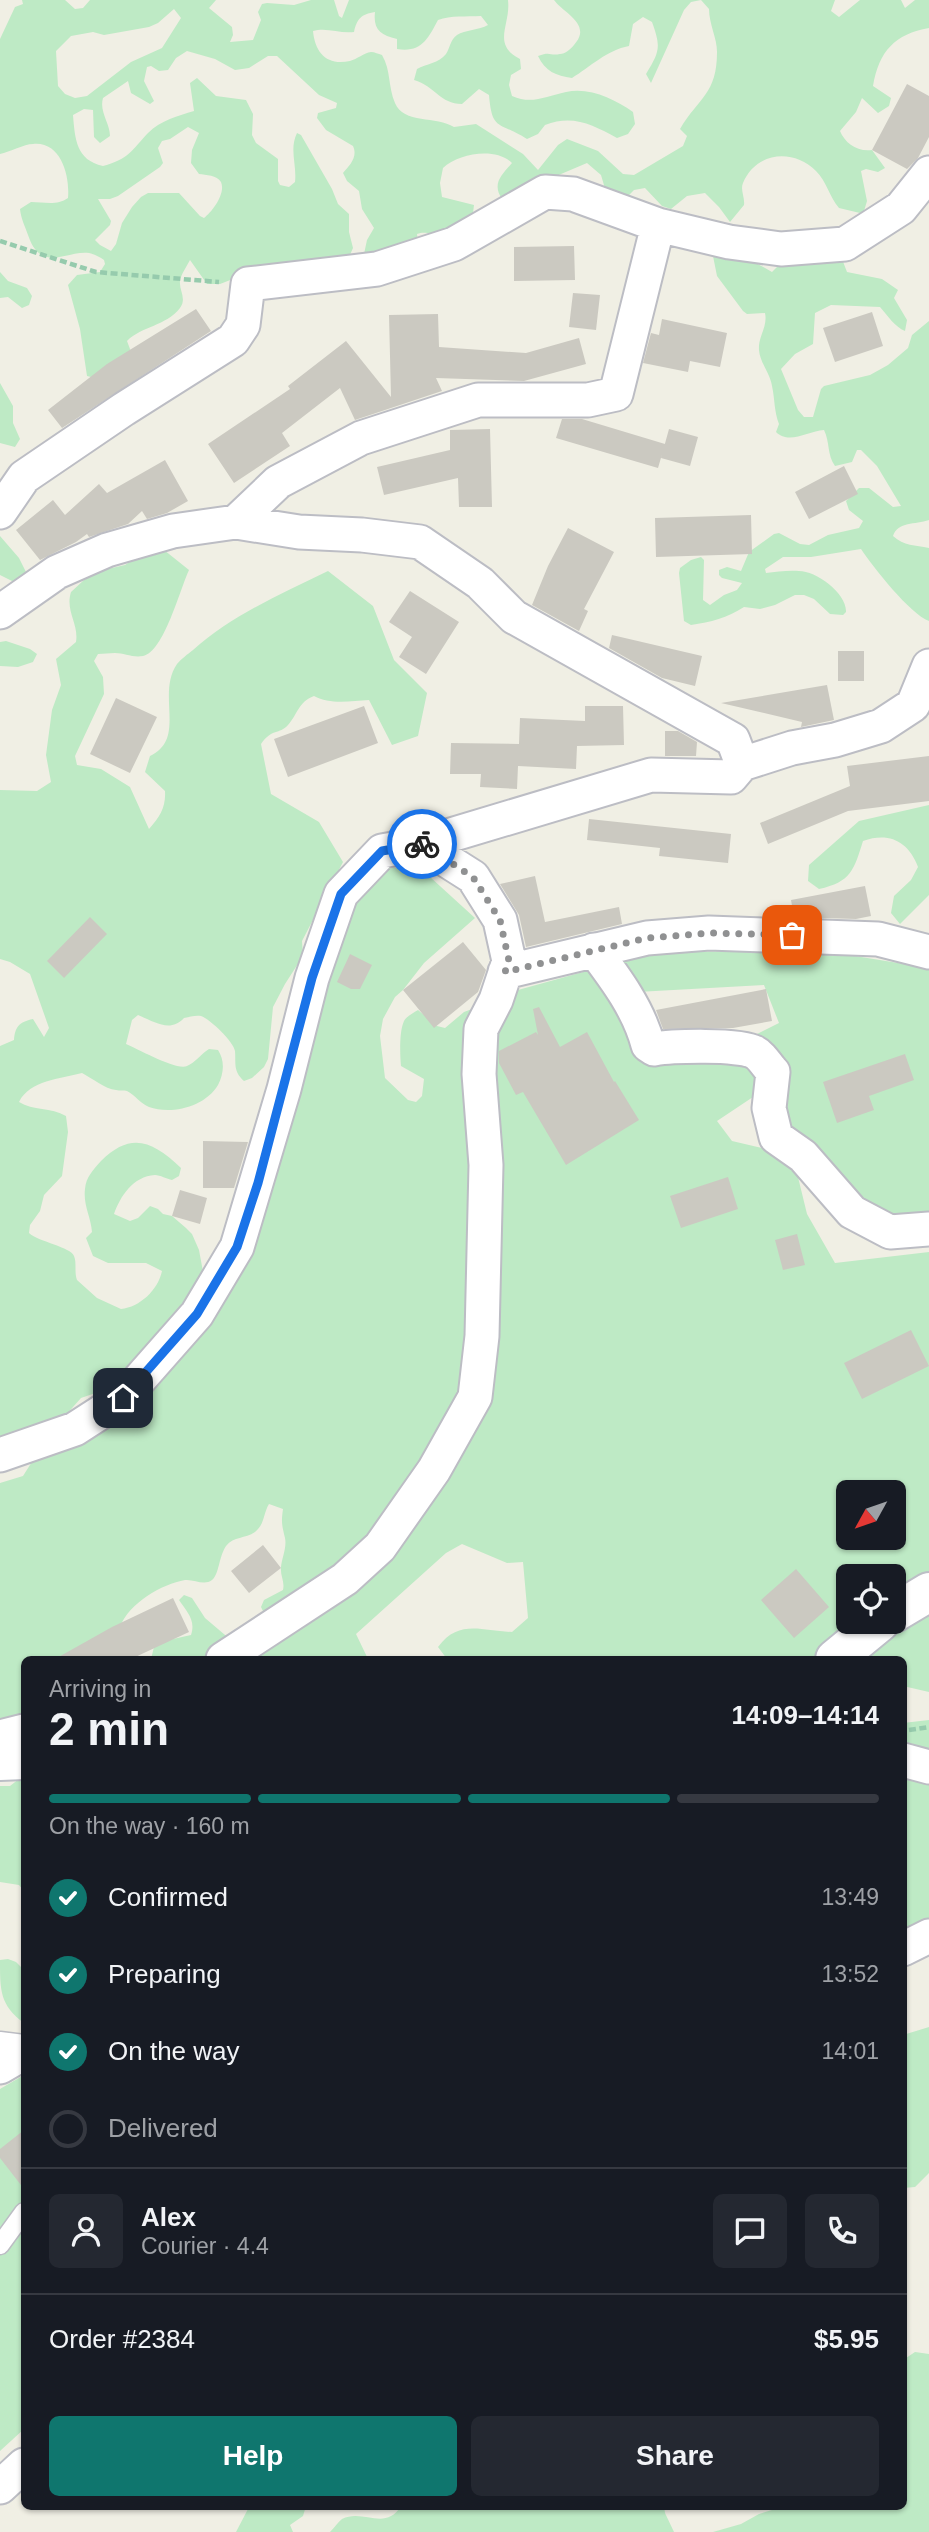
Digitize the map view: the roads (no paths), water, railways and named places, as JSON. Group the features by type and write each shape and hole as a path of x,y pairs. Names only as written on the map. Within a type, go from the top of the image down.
{"street":[{"path":"0,512 24,477 233,340 243,325 248,284 377,269 454,244 545,192 573,194 658,225 729,242 781,249 845,244 901,208 929,173"},
{"path":"236,523 278,482 361,438 478,400 588,400 616,394 658,225"},
{"path":"0,612 57,572 107,551 173,531 236,523 299,532 421,542 480,583 514,617 733,740 742,764"},
{"path":"0,1455 75,1429 123,1398 197,1314 237,1247 258,1183 312,978 341,894 382,851 421,844 651,775 731,777 742,764 792,748 835,740 881,726 913,705 929,666"},
{"path":"227,1656 345,1580 380,1547 434,1470 475,1397 482,1336 486,1166 479,1074 481,1029 496,1000 509,961 500,920 473,877 421,844"},
{"path":"505,972 647,938 709,933 878,939 929,952"},
{"path":"594,950 626,996 644,1028 648,1045 654,1049 672,1046 706,1047 754,1052 773,1072 769,1108 776,1137 803,1156 852,1212 890,1232 929,1229"},
{"path":"906,1606 929,1592"},
{"path":"839,1656 865,1634"},
{"path":"0,1737 21,1732"},
{"path":"0,1761 21,1760"},
{"path":"907,1761 929,1768"},
{"path":"907,1947 929,1936"},
{"path":"0,2067 21,2055"},
{"path":"0,2460 21,2445"},
{"path":"0,2487 21,2468"}],"lane":[{"path":"0,2041 21,2044"},
{"path":"0,2245 21,2215"}]}
